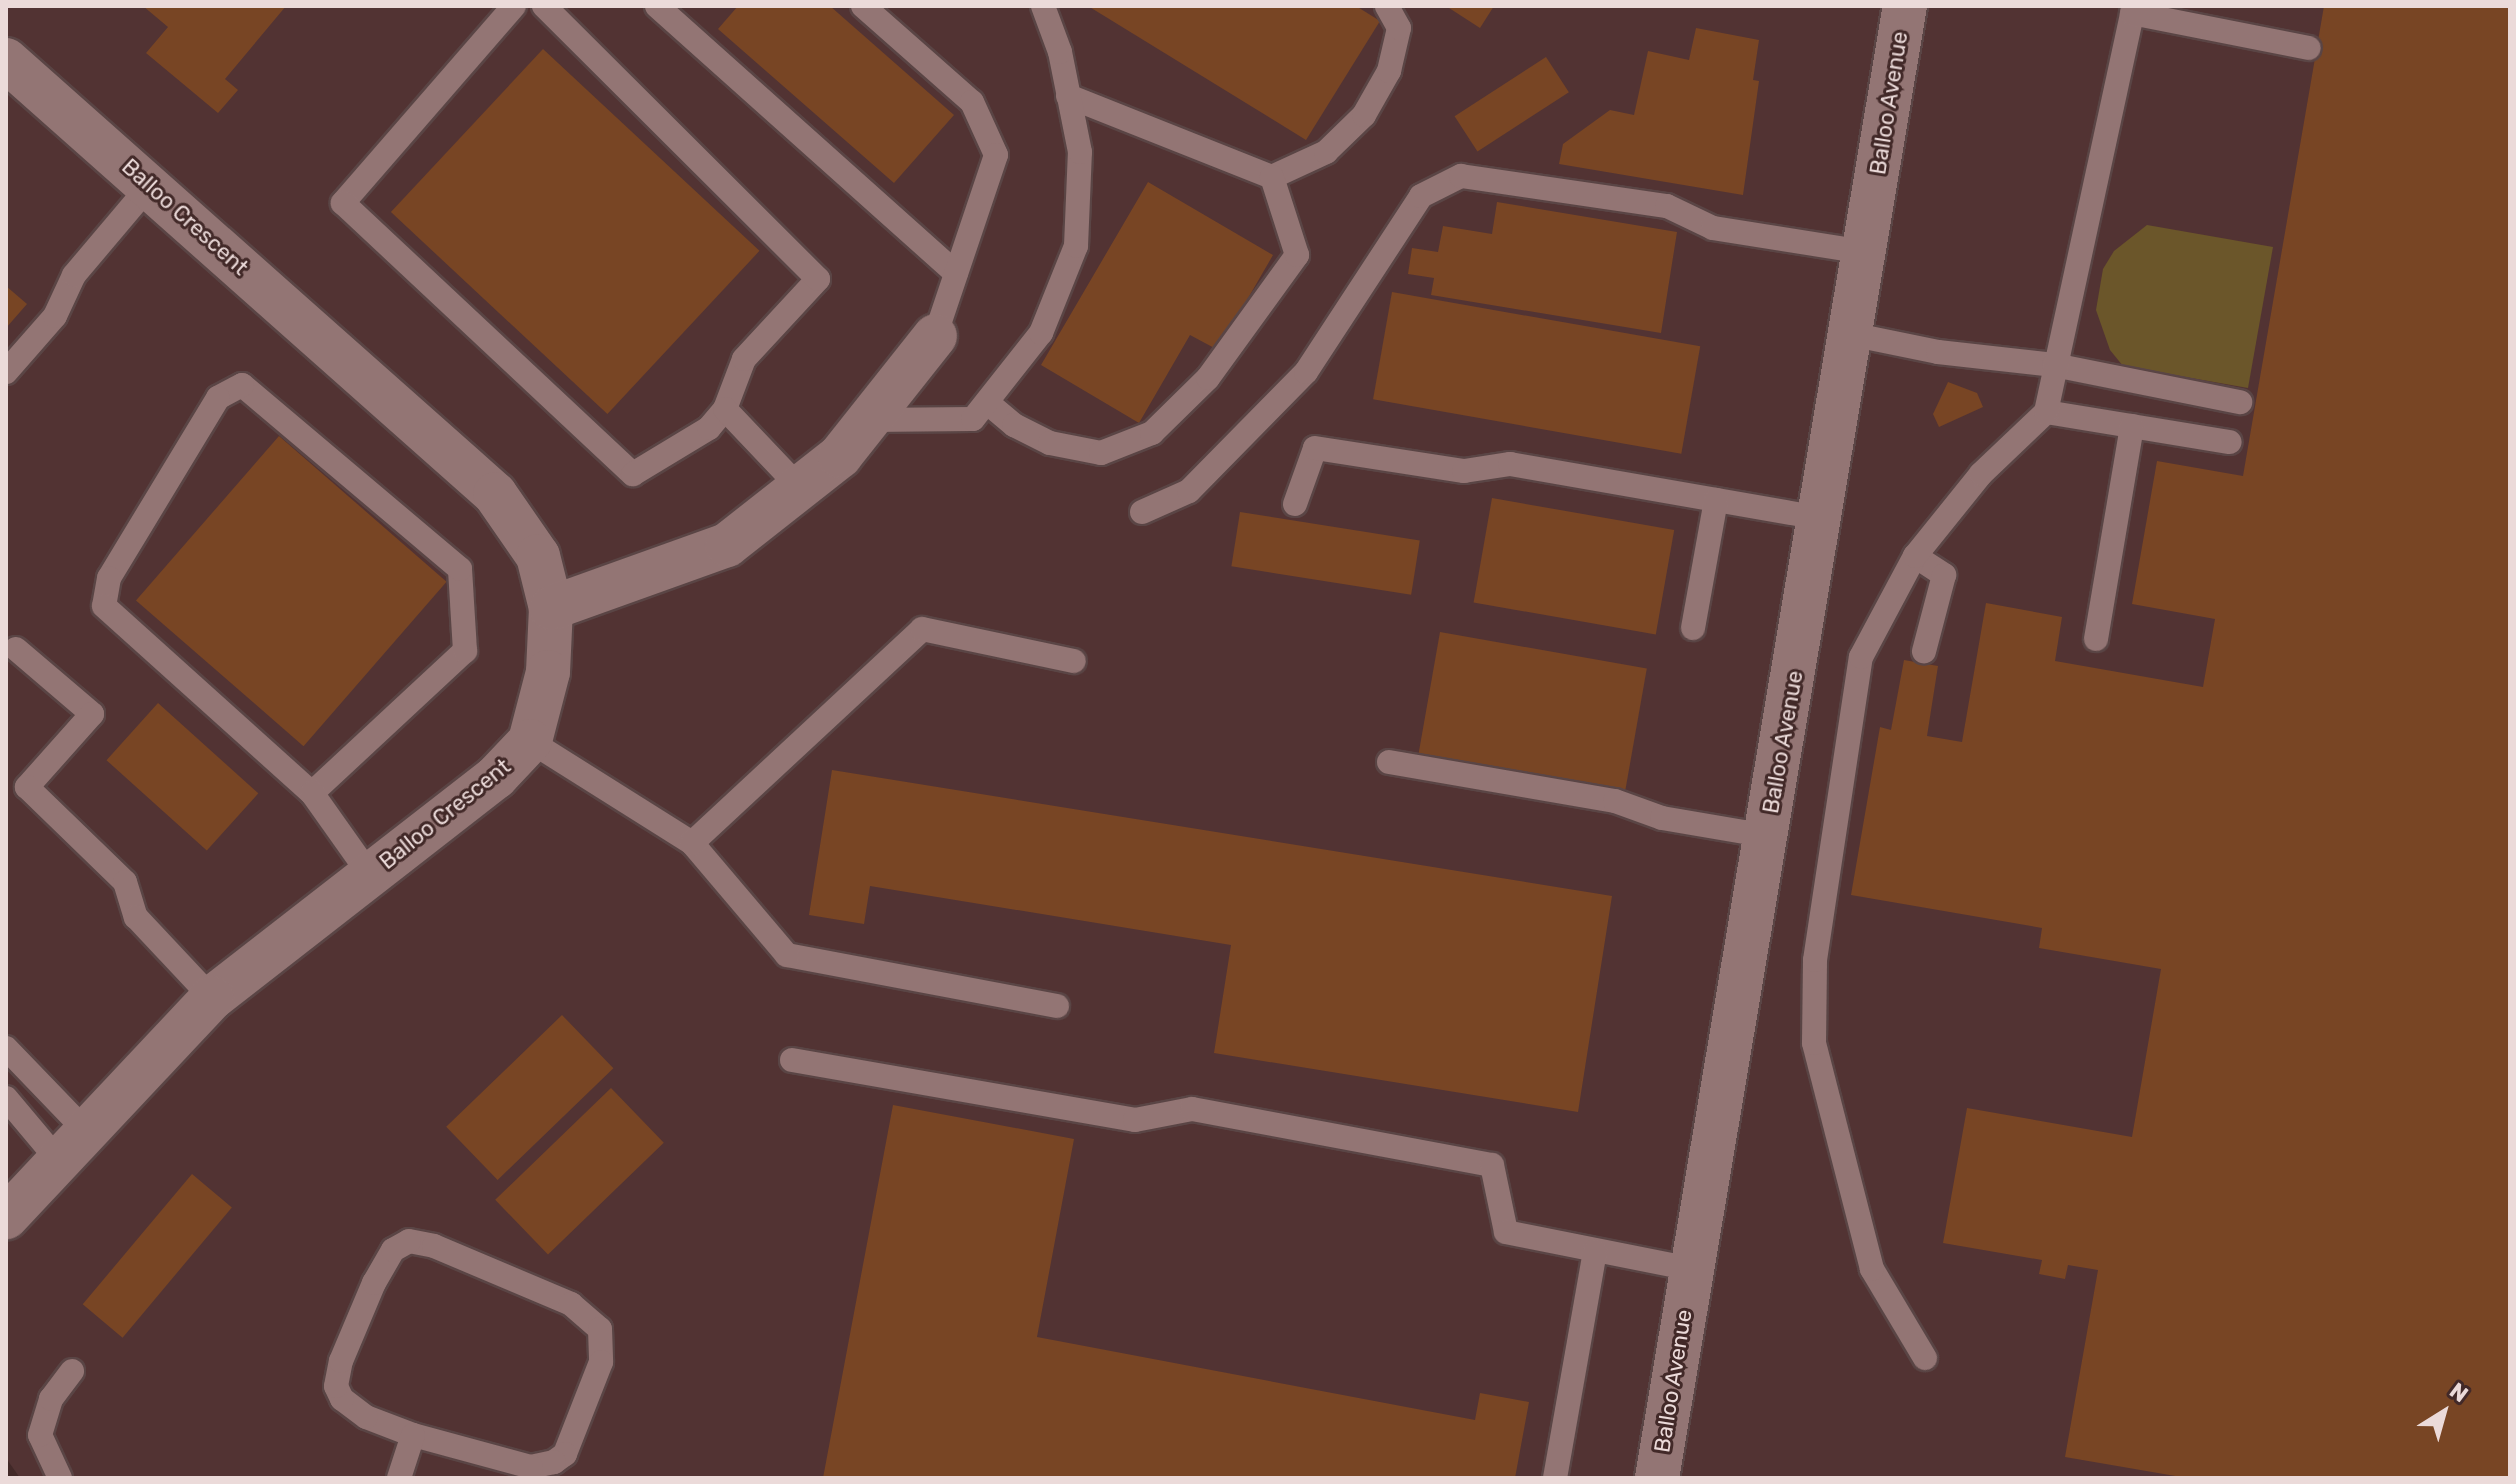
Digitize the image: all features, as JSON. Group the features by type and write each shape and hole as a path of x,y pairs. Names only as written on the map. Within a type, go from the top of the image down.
{"street":[{"name":"Balloo Avenue","path":"1657,1478 1905,6"},
{"name":"Balloo Crescent","path":"6,60 495,494 538,556 551,608 548,672 530,741 496,777 212,998 6,1217"},
{"path":"551,608 727,545 840,456 935,336"}],"lane":[{"path":"514,6 343,203 633,474 709,428 725,409 744,359 818,279 544,6"},
{"path":"657,6 956,273"},
{"path":"863,6 972,102 996,155 935,336"},
{"path":"869,420 973,419 989,404 1041,333 1076,246 1080,152 1043,6"},
{"path":"1068,96 1272,177 1326,152 1364,115 1389,71 1399,28 1387,6"},
{"path":"1925,1358 1872,1269 1814,1043 1815,960 1861,657 1915,556 1981,474 2046,412 2132,13 2309,48"},
{"path":"1142,512 1189,491 1306,372 1421,196 1461,176 1667,206 1713,228 1864,252"},
{"path":"989,404 1014,425 1050,443 1101,453 1152,433 1208,378 1297,255 1272,177"},
{"path":"6,372 55,316 74,275 150,185"},
{"path":"1850,334 1938,352 2054,365 2240,402"},
{"path":"312,793 465,651 460,569 242,385 218,398 109,578 104,606 312,793 370,875"},
{"path":"725,409 801,489"},
{"path":"2046,412 2230,442"},
{"path":"2096,639 2132,426"},
{"path":"1295,504 1315,448 1464,471 1510,464 1821,518"},
{"path":"1693,628 1716,500"},
{"path":"1915,556 1944,575 1924,651"},
{"path":"692,843 922,629 1074,661"},
{"path":"16,649 92,714 27,787 125,882 136,917 212,998"},
{"path":"530,741 692,843 787,955 1057,1006"},
{"path":"1389,762 1615,801 1662,818 1767,836"},
{"path":"6,1048 71,1145"},
{"path":"792,1060 1135,1120 1192,1109 1492,1165 1506,1232 1692,1269"},
{"path":"6,1098 71,1145"},
{"path":"409,1241 434,1246 571,1304 600,1329 601,1362 565,1454 554,1462 531,1467 413,1435 353,1410 336,1386 383,1263 409,1241"},
{"path":"1555,1478 1595,1251"},
{"path":"60,1478 40,1435 51,1399 72,1371"},
{"path":"399,1478 413,1435"}],"shaded area":[{"path":"6,6 2510,6 2510,1478 20,1478 6,1458"},
{"path":"2147,225 2273,247 2248,388 2123,366 2110,350 2096,310 2103,269 2114,251"}],"building":[{"path":"143,6 286,6 225,79 238,90 218,113 146,53 168,27"},
{"path":"738,6 830,6 954,115 894,183 718,29"},
{"path":"1088,6 1356,6 1380,21 1306,140"},
{"path":"1446,6 1494,6 1480,28"},
{"path":"2324,6 2510,6 2510,1478 2187,1478 2065,1457 2098,1270 2068,1265 2065,1279 2039,1274 2042,1260 1943,1243 1967,1108 2132,1137 2161,969 2039,948 2042,928 1851,895 1880,727 1891,730 1904,660 1938,666 1927,736 1962,742 1986,603 2062,617 2055,661 2203,687 2215,619 2132,604 2157,461 2243,476"},
{"path":"1696,28 1759,40 1753,80 1759,81 1743,195 1559,164 1563,144 1610,110 1634,115 1648,51 1689,60"},
{"path":"543,49 759,251 607,414 391,212"},
{"path":"1546,57 1569,92 1477,152 1455,116"},
{"path":"1148,182 1273,255 1218,350 1190,335 1139,423 1041,365"},
{"path":"1497,202 1677,232 1661,333 1431,295 1434,278 1408,274 1412,248 1438,252 1443,226 1492,234"},
{"path":"6,286 27,304 6,328"},
{"path":"1392,292 1700,346 1681,454 1373,399"},
{"path":"1948,382 1977,393 1983,407 1939,427 1933,414"},
{"path":"279,436 447,582 304,746 136,601"},
{"path":"1492,498 1674,530 1656,635 1474,602"},
{"path":"1240,512 1420,540 1411,595 1231,566"},
{"path":"1440,632 1647,668 1625,790 1419,753"},
{"path":"158,703 258,793 207,851 106,760"},
{"path":"832,770 1612,896 1578,1112 1214,1053 1231,945 870,886 864,924 809,915"},
{"path":"562,1015 613,1068 498,1180 446,1127"},
{"path":"611,1088 664,1143 548,1255 495,1200"},
{"path":"893,1105 1074,1139 1037,1337 1475,1420 1480,1393 1529,1402 1515,1478 823,1478"},
{"path":"192,1174 232,1207 123,1338 83,1304"}]}
